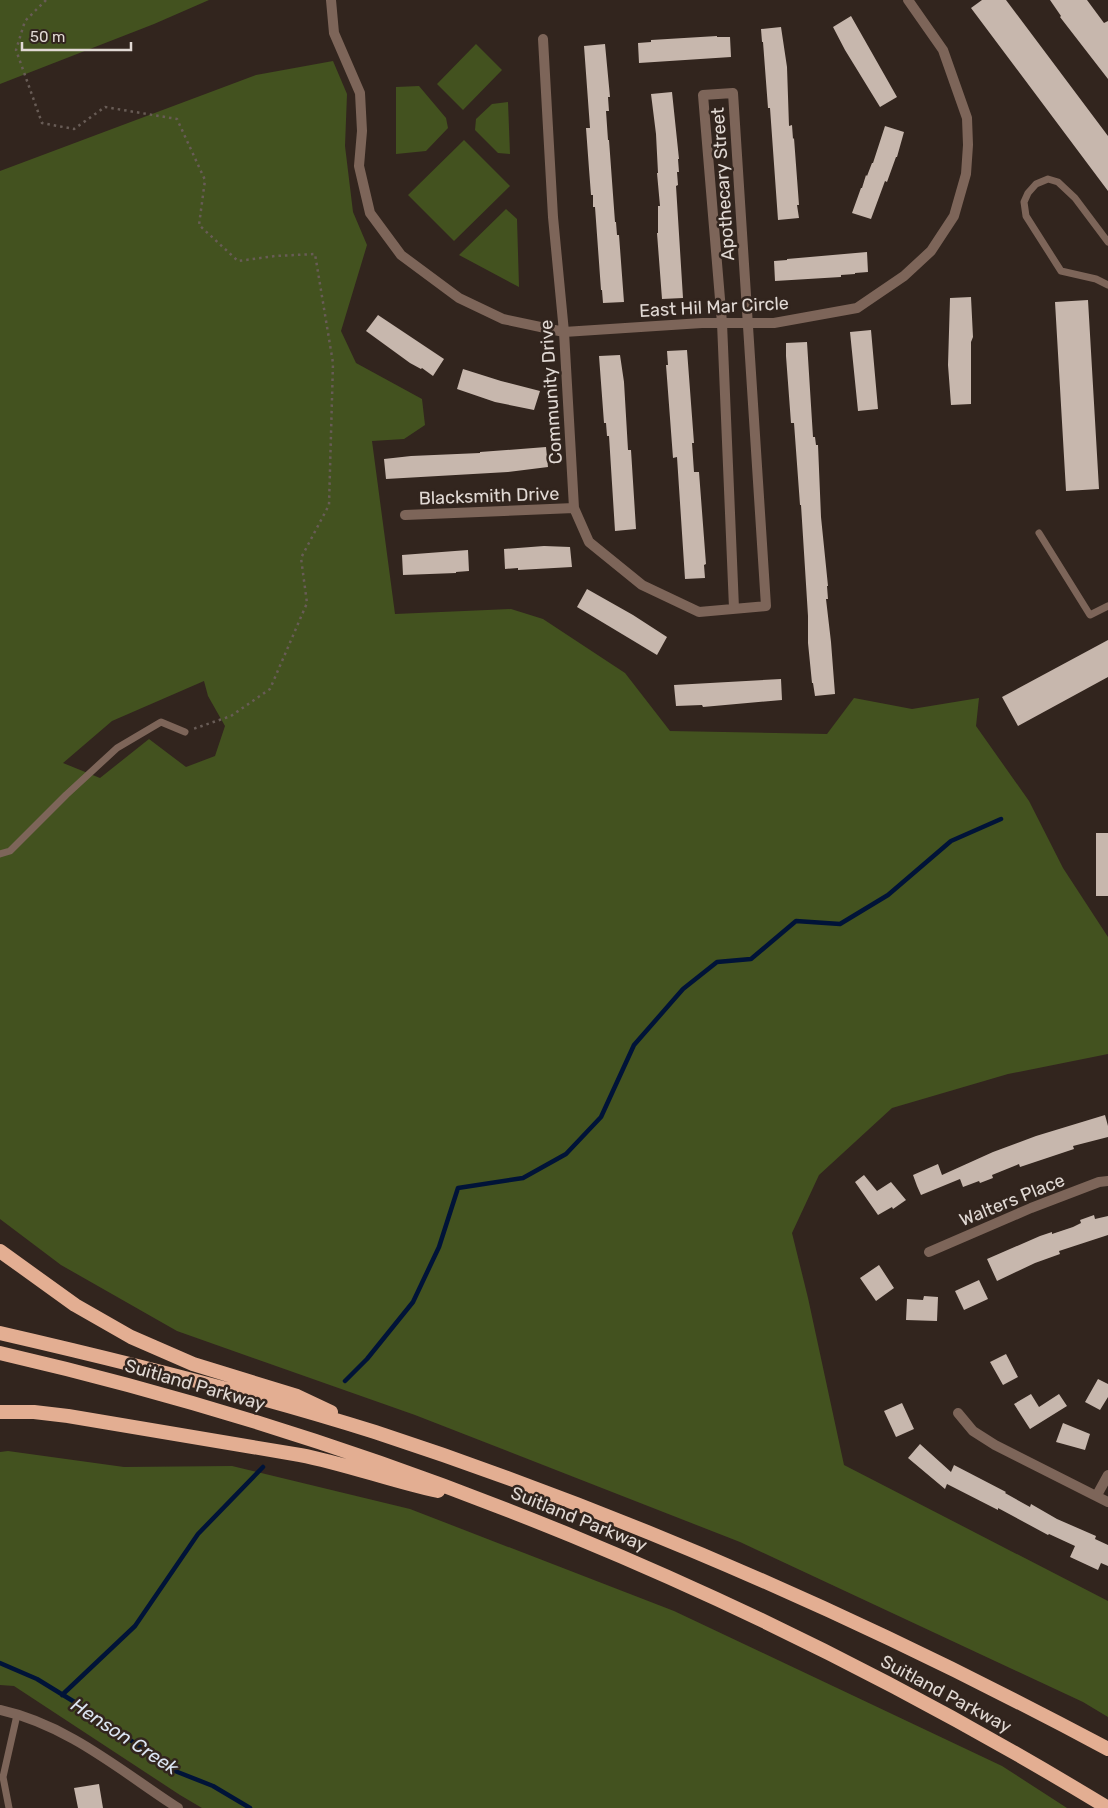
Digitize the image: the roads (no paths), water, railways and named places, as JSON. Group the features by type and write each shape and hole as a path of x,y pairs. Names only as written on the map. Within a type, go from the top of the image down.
{"highway":[{"path":"0,1251 75,1306 131,1337 200,1366 297,1396 372,1432"},
{"name":"Suitland Parkway","path":"0,1333 183,1377 372,1432 574,1502 721,1562 817,1604 914,1650 1108,1749"},
{"name":"Suitland Parkway","path":"0,1353 138,1387 262,1424 374,1461 490,1503 670,1578 800,1639 940,1711 1108,1808"},
{"path":"0,1412 34,1412 68,1416 300,1455 355,1467 406,1484 490,1503"}],"street":[{"name":"East Hil Mar Circle","path":"331,2 334,34 360,93 362,132 359,166 370,213 400,255 459,298 503,319 564,332 722,323 774,323 857,308 904,276 931,251 954,216 966,174 968,118 943,50 908,0"},
{"name":"Community Drive","path":"543,39 553,217 564,332 574,508 589,542 642,585 699,612 766,606"},
{"name":"Apothecary Street","path":"734,608 722,323 703,95 733,93 766,606"},
{"name":"Blacksmith Drive","path":"405,515 574,508"},
{"name":"Walters Place","path":"929,1252 1031,1208 1099,1182 1108,1181"},
{"path":"958,1413 973,1431 995,1445 1108,1502"},
{"path":"1097,1495 1108,1476"},
{"path":"0,1710 45,1724 91,1748 178,1808"}],"lane":[{"path":"1108,242 1075,198 1058,182 1048,179 1036,184 1028,193 1024,202 1026,216 1061,271 1096,278 1108,285"},
{"path":"1039,533 1090,615 1108,606"},
{"path":"0,854 10,851 66,795 117,748 161,722 185,732"},
{"path":"9,1808 3,1777 17,1715"}],"waterway":[{"path":"345,1381 367,1359 413,1302 439,1247 458,1188 523,1178 566,1154 601,1117 634,1045 683,989 717,962 751,959 796,921 840,924 888,895 951,841 1001,819"},
{"path":"62,1695 135,1626 198,1534 263,1467"},
{"name":"Henson Creek","path":"0,1663 37,1679 81,1706 175,1771 213,1786 250,1808"}]}
